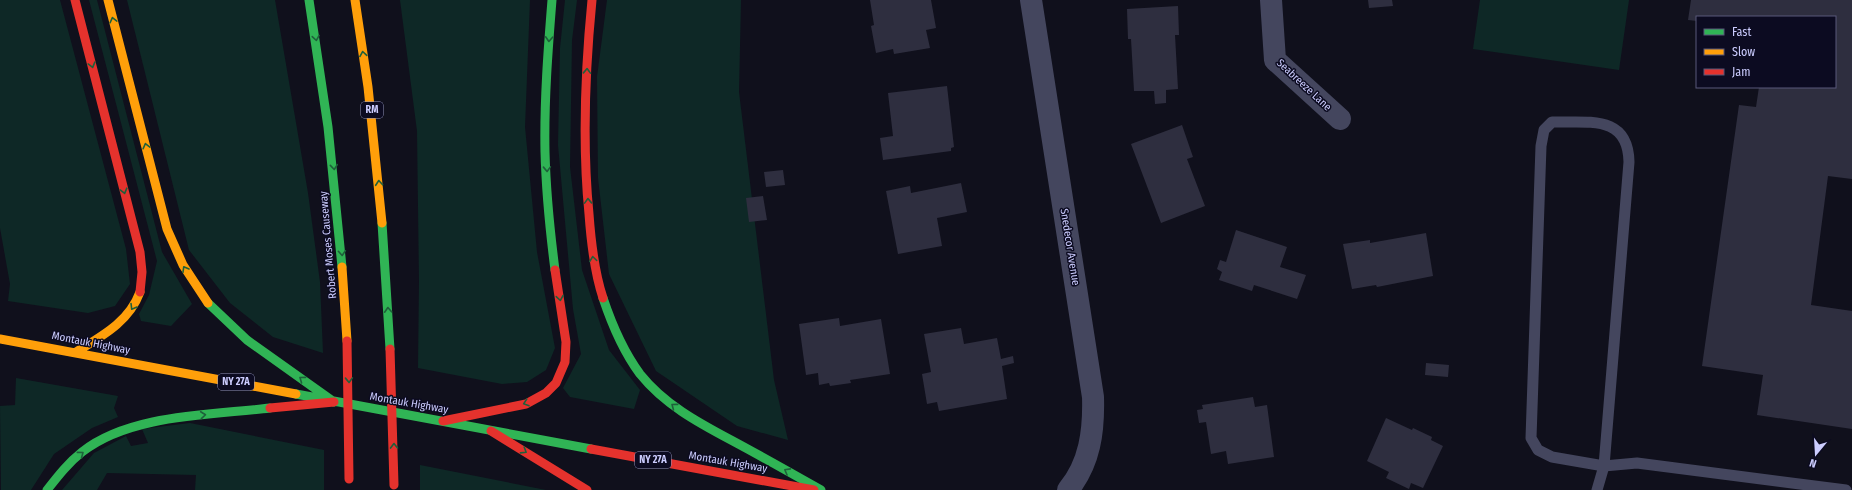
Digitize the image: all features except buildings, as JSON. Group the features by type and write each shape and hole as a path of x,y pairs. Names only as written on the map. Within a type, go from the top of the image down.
{"main road":[{"path":"75,0 144,270 140,294 128,315 106,333 76,352"},
{"path":"108,0 167,229 176,254 190,278 221,317 250,342 334,402"},
{"name":"Robert Moses Causeway","path":"309,0 328,119 338,214 347,341 349,490"},
{"name":"RM","path":"355,0 372,111 378,164 390,349 394,488"},
{"path":"443,420 526,404 548,391 558,381 565,362 567,342 556,278 547,197 546,128 552,0"},
{"path":"592,0 586,108 588,214 594,268 613,329 635,365 662,397 698,422 821,490"},
{"name":"Montauk Highway","path":"0,339 814,490"},
{"path":"47,490 53,481 76,457 92,445 112,434 133,426 171,418 334,402"},
{"path":"491,431 587,490"}],"street":[{"name":"Snedecor Avenue","path":"1031,0 1093,397 1093,427 1090,444 1082,471 1068,490"},
{"name":"Seabreeze Lane","path":"1271,0 1275,60 1340,119"}],"lane":[{"path":"1597,490 1604,466 1630,162 1629,148 1622,133 1604,123 1552,122 1544,130 1541,146 1531,438 1538,450 1552,457 1604,466 1637,463 1846,490"}],"green space":[{"path":"0,0 60,0 126,249 130,284 115,306 88,313 8,301 10,284 0,228"},
{"path":"89,0 97,0 162,252 192,304 171,326 141,321 139,314 149,295 157,261"},
{"path":"127,0 275,0 308,193 320,282 323,353 273,337 230,303 189,250"},
{"path":"400,0 530,0 525,127 537,252 555,348 546,370 527,382 502,384 418,368 419,281 417,131"},
{"path":"565,0 577,0 572,40 570,167 582,270 609,350 640,390 634,409 570,397 563,388 581,354 573,309 558,145 560,48"},
{"path":"607,0 741,0 739,92 774,380 788,440 737,426 656,371 609,274 598,178 597,77"},
{"path":"1480,0 1629,0 1619,70 1473,49"},
{"path":"16,378 118,396 114,408 118,417 92,428 54,454 31,490 1,490 0,406 15,405"},
{"path":"190,423 324,450 324,490 195,490 196,475 107,473 97,490 62,490 94,453 126,436 131,446 148,443 142,429"},
{"path":"420,465 546,490 420,490"}],"traffic: fast":[{"path":"309,0 328,127 342,267"},
{"path":"552,0 546,95 545,152 548,211 555,270"},
{"path":"382,223 390,349"},
{"path":"603,298 623,347 640,374 649,385 682,412 821,490"},
{"path":"208,303 247,340 334,402"},
{"path":"296,394 591,449"},
{"path":"47,490 68,465 82,452 101,439 123,430 172,418 270,408"}],"traffic: slow":[{"path":"108,0 167,229 183,265 208,303"},
{"path":"355,0 368,87 382,223"},
{"path":"342,267 347,341"},
{"path":"76,352 105,334 122,320 135,303 140,292"},
{"path":"0,339 296,394"}],"traffic: jam":[{"path":"75,0 140,252 142,272 140,292"},
{"path":"592,0 586,80 585,134 587,187 592,246 597,277 603,298"},
{"path":"443,421 526,404 546,393 556,383 565,362 566,342 555,270"},
{"path":"347,341 349,479"},
{"path":"390,349 394,485"},
{"path":"270,408 334,402"},
{"path":"491,431 587,490"},
{"path":"591,449 814,490"}]}
